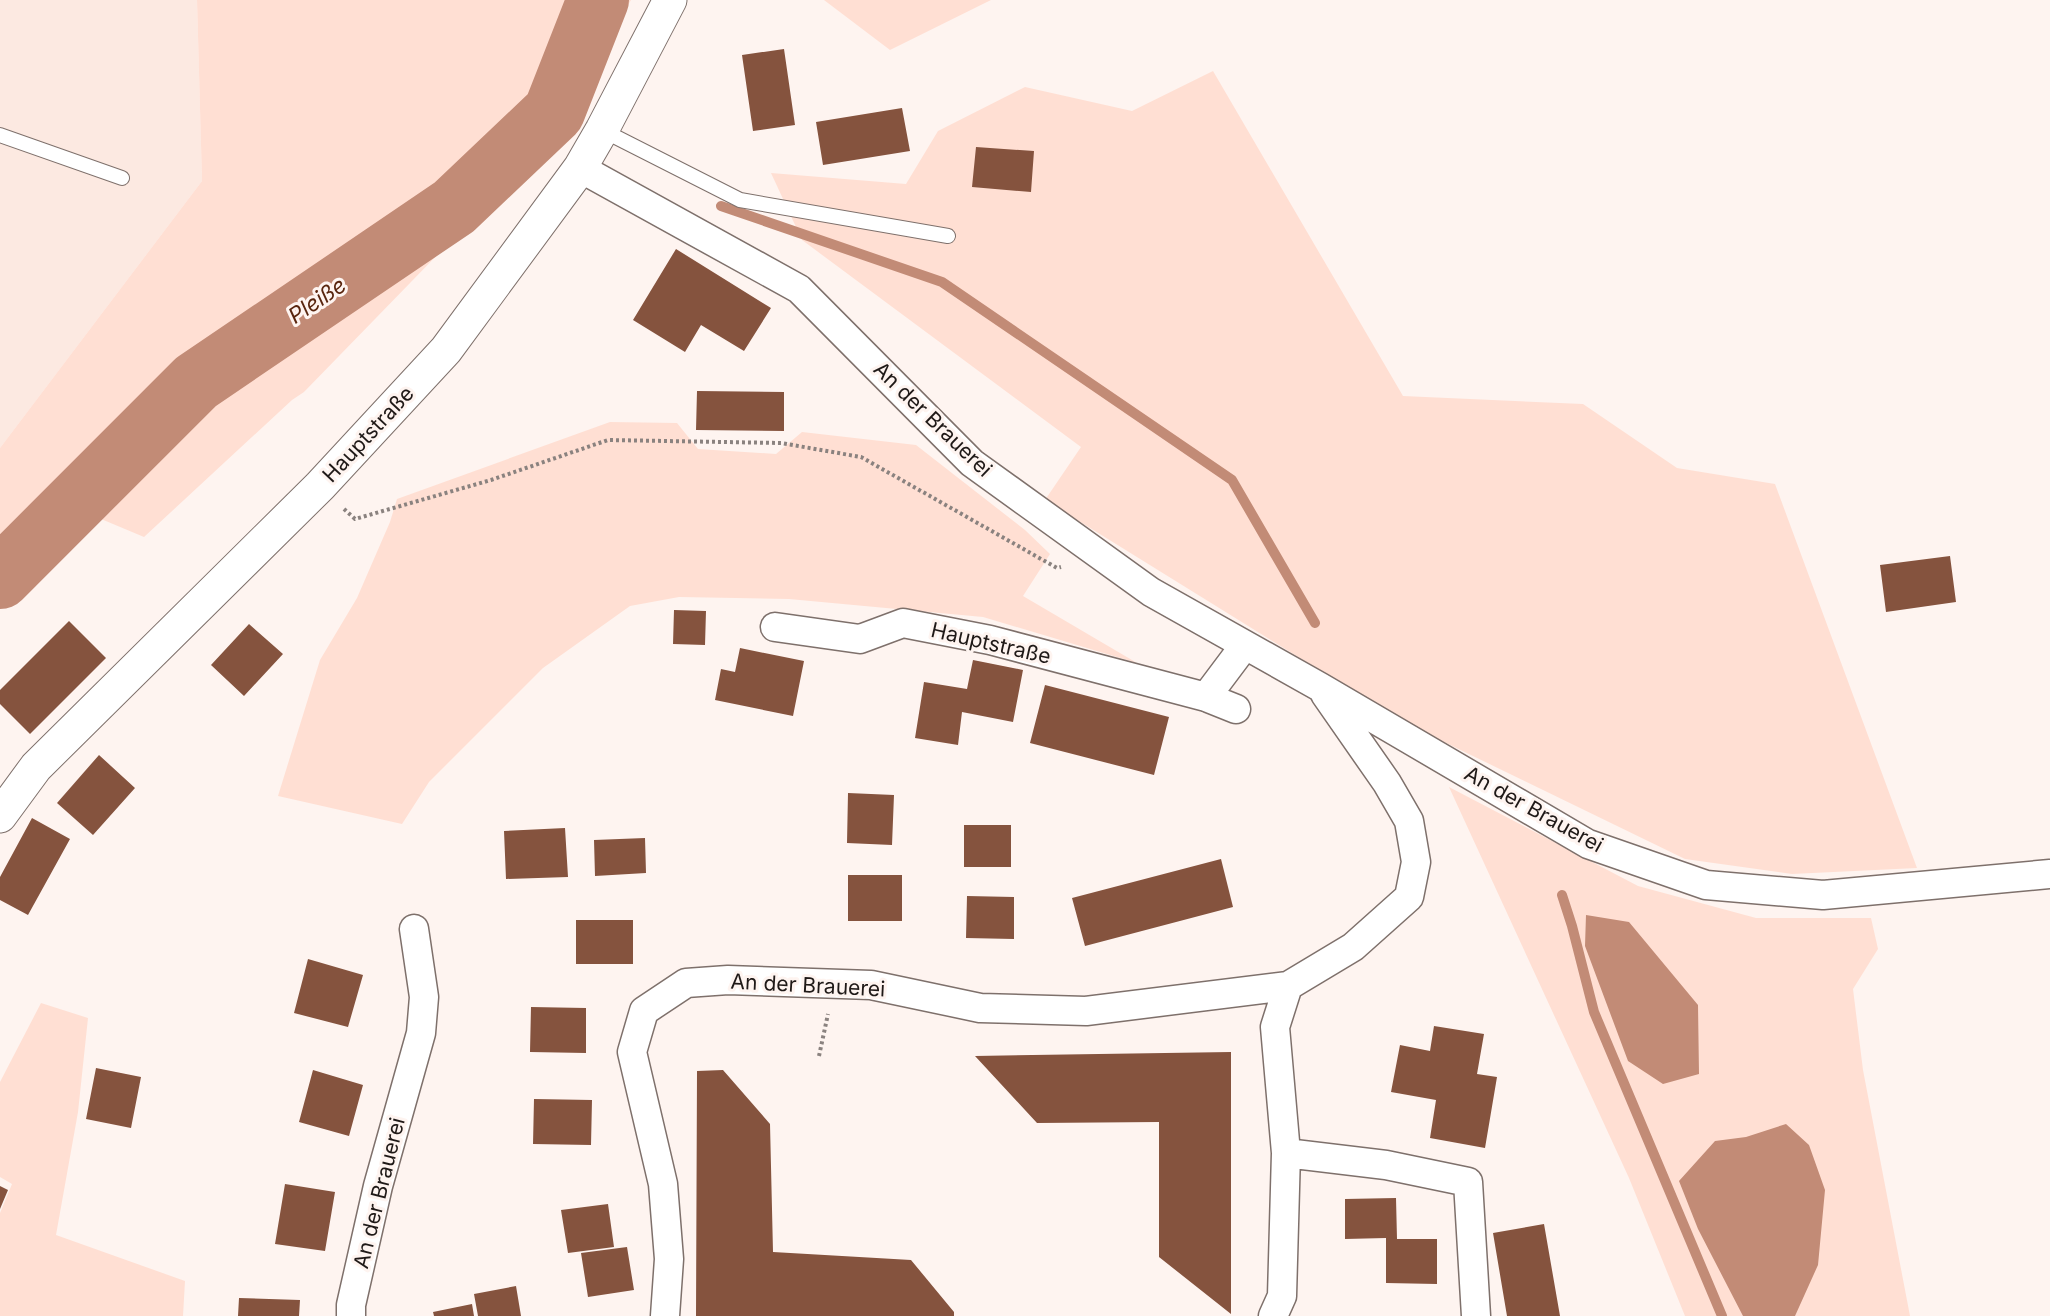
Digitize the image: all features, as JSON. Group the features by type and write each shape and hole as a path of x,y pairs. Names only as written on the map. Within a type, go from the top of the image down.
{"main road":[{"name":"Hauptstraße","path":"0,816 36,767 320,486 446,350 580,168 670,0"}],"street":[{"name":"An der Brauerei","path":"580,168 799,289 972,462 1151,592 1320,687 1588,844 1706,885 1823,895 2050,874"},
{"name":"Hauptstraße","path":"775,627 860,639 903,623 990,640 1206,697 1236,709"},
{"path":"1206,697 1245,645"},
{"name":"An der Brauerei","path":"665,1316 669,1259 663,1184 632,1052 644,1011 686,983 728,980 871,985 980,1008 1086,1011 1288,987 1353,947 1409,897 1416,862 1408,821 1387,783 1320,687"},
{"name":"An der Brauerei","path":"351,1316 351,1305 378,1186 421,1033 424,997 414,929"},
{"path":"1273,1316 1282,1296 1286,1153 1275,1027 1288,987"},
{"path":"1286,1153 1386,1165 1468,1182 1476,1316"}],"lane":[{"path":"602,130 740,201 948,236"},
{"path":"0,135 122,178"}],"path":[{"path":"320,486 355,519 491,480 608,440 781,443 861,457 1057,568 1106,559"},
{"path":"819,1056 834,984"}],"shaded area":[{"path":"0,0 197,0 202,181 0,448"},
{"path":"197,0 631,0 553,136 304,392 292,400 144,537 82,511 0,586 0,448 202,181"},
{"path":"824,0 991,0 890,50"},
{"path":"1213,71 1403,396 1583,404 1677,468 1775,484 1917,868 1792,874 1685,859 1403,722 1045,500 1081,447 802,240 771,173 906,184 938,131 1025,87 1132,111"},
{"path":"610,422 677,423 698,449 776,454 802,432 916,445 1025,530 1050,554 1023,596 1137,663 983,617 789,599 679,597 630,606 543,668 429,782 402,824 278,796 320,660 357,598 390,522 397,499"},
{"path":"1449,787 1638,886 1756,918 1871,918 1878,949 1853,989 1863,1070 1910,1316 1685,1316 1629,1178"},
{"path":"1586,915 1629,922 1698,1005 1699,1074 1663,1084 1628,1061 1585,946"},
{"path":"41,1003 88,1018 78,1112 56,1235 185,1281 183,1316 0,1316 0,1213 12,1184 0,1177 0,1082"},
{"path":"1786,1124 1809,1145 1825,1190 1818,1265 1795,1316 1743,1316 1698,1229 1679,1181 1715,1141 1746,1137"}],"building":[{"path":"784,49 795,125 753,131 742,55"},
{"path":"902,108 910,151 823,165 816,122"},
{"path":"976,147 1034,151 1031,192 972,187"},
{"path":"676,249 771,308 744,351 701,325 685,352 633,320"},
{"path":"697,391 784,392 784,431 696,430"},
{"path":"1950,556 1956,602 1886,612 1880,565"},
{"path":"674,610 706,611 705,645 673,644"},
{"path":"69,621 106,658 30,734 0,704 0,690"},
{"path":"249,624 283,654 244,696 211,665"},
{"path":"740,648 804,661 793,716 715,700 721,669 735,672"},
{"path":"973,660 1023,670 1013,722 962,712 958,745 915,738 924,682 967,689"},
{"path":"1045,685 1169,717 1154,775 1030,743"},
{"path":"99,755 135,788 93,835 57,803"},
{"path":"848,793 894,795 892,845 847,843"},
{"path":"32,818 70,839 28,915 0,900 0,877"},
{"path":"964,825 1011,825 1011,867 964,867"},
{"path":"565,828 568,877 506,879 504,831"},
{"path":"645,838 646,873 595,876 594,840"},
{"path":"1221,859 1233,907 1085,946 1072,898"},
{"path":"848,875 902,875 902,921 848,921"},
{"path":"967,896 1014,897 1014,939 966,938"},
{"path":"576,920 633,920 633,964 576,964"},
{"path":"308,959 363,975 348,1027 294,1013"},
{"path":"531,1007 586,1008 586,1053 530,1052"},
{"path":"1434,1026 1484,1034 1477,1074 1497,1077 1485,1148 1430,1138 1436,1100 1391,1092 1400,1045 1430,1051"},
{"path":"1231,1052 1231,1314 1159,1257 1159,1122 1037,1123 975,1056"},
{"path":"96,1068 141,1077 131,1128 86,1119"},
{"path":"313,1070 363,1085 349,1136 299,1122"},
{"path":"723,1070 770,1124 773,1252 911,1260 954,1312 954,1316 696,1316 697,1071"},
{"path":"534,1099 592,1100 591,1145 533,1144"},
{"path":"285,1184 335,1192 325,1251 275,1244"},
{"path":"0,1186 8,1190 0,1209"},
{"path":"1396,1198 1397,1239 1437,1239 1437,1284 1386,1283 1386,1238 1345,1239 1345,1199"},
{"path":"608,1204 614,1247 568,1253 561,1210"},
{"path":"1544,1224 1560,1316 1507,1316 1493,1233"},
{"path":"627,1247 634,1290 588,1297 581,1253"},
{"path":"516,1286 521,1316 478,1316 474,1294"},
{"path":"239,1298 300,1300 299,1316 238,1316"},
{"path":"472,1304 474,1316 434,1316 433,1312"}],"waterway":[{"name":"Pleiße","path":"0,578 196,382 454,207 554,112 598,0"},
{"path":"721,206 942,282 1232,480 1315,623"},
{"path":"1562,895 1594,1012 1722,1316"}]}
